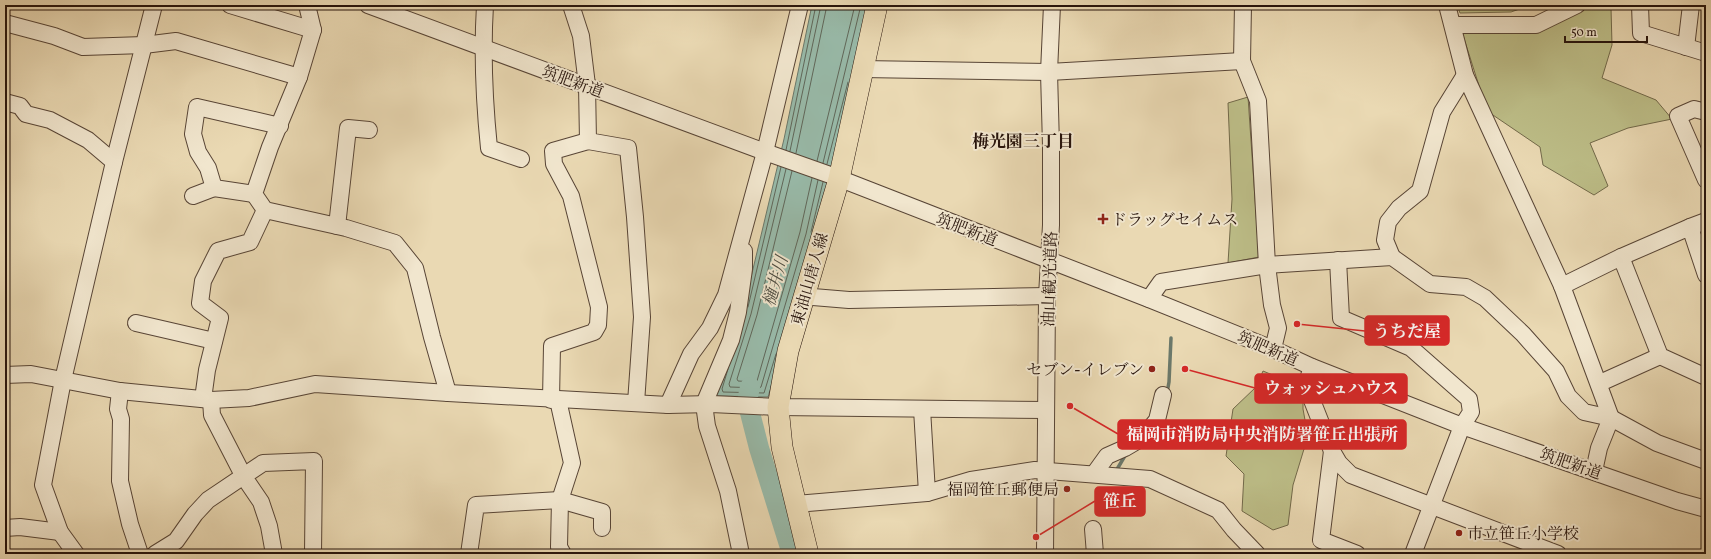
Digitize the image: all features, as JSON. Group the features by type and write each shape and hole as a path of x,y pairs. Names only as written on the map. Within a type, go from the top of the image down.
{"main road":[{"name":"東油山唐人線","path":"808,554 773,407 836,178 877,5"}],"street":[{"path":"76,554 60,532 42,485 63,380 114,162 154,5"},
{"path":"230,5 313,30"},
{"path":"254,194 270,147 280,126 299,77 313,30 307,5"},
{"name":"筑肥新道","path":"368,5 836,178 1149,299 1273,349 1312,367 1462,426 1677,501 1706,509"},
{"path":"485,5 482,48 485,112 489,148 521,159"},
{"path":"571,5 581,36 587,85 588,141"},
{"path":"668,405 691,354 710,328 726,295 744,229 772,155 800,5"},
{"name":"油山観光道路","path":"1045,554 1047,296 1051,146 1049,72 1052,5"},
{"path":"1242,5 1242,61 1258,101 1267,265 1272,306 1278,328 1273,349"},
{"path":"1447,5 1465,75 1562,286 1612,418 1599,448 1594,471"},
{"path":"1640,5 1641,33 1706,52"},
{"path":"1686,46 1691,5"},
{"path":"1453,25 1536,25 1567,8"},
{"path":"5,23 54,36 83,47 144,45 176,41 299,77"},
{"path":"862,69 1049,72 1242,61"},
{"path":"1465,75 1442,112 1420,191 1399,208 1388,222 1385,240 1392,257 1430,284 1466,287 1485,298 1523,334 1556,371 1568,396 1584,412 1612,418 1657,443 1706,461"},
{"path":"5,102 20,106 26,114 50,120 88,140 114,162"},
{"path":"214,188 208,168 198,152 193,134 197,107 280,126"},
{"path":"1706,112 1694,109 1678,116 1706,180"},
{"path":"337,226 348,128 369,130"},
{"path":"563,554 560,547 560,500 572,462 554,400 552,346 594,332 598,325 599,308 571,196 554,164 553,151 588,141 628,148 635,217 642,317 636,403"},
{"path":"194,196 214,188 254,194 265,210 337,226 395,243 415,268 448,393"},
{"path":"265,210 250,242 218,251 204,281 200,303 220,318 207,370 207,400 212,415 244,477 261,502 269,526 274,554"},
{"path":"1562,286 1621,257 1706,221"},
{"path":"1690,228 1706,275"},
{"path":"742,554 728,491 707,426 708,404 731,340 738,312 744,269 744,229"},
{"path":"1149,299 1161,282 1267,265 1392,257"},
{"path":"1621,257 1660,356 1706,377"},
{"path":"1338,260 1341,318 1411,348 1469,399 1471,412 1462,426 1413,554"},
{"path":"804,294 813,297 849,300 1047,296"},
{"path":"136,323 214,341"},
{"path":"1600,384 1660,356"},
{"path":"1312,367 1306,385 1332,451 1351,475 1558,554"},
{"path":"5,375 31,374 120,392 207,400 248,398 315,384 554,400 668,405 708,404 773,407 1046,410"},
{"path":"120,392 118,409 121,419 120,481 130,524 140,554"},
{"path":"1094,474 1107,456 1142,438 1157,420 1164,395"},
{"path":"922,409 927,493"},
{"path":"1332,451 1322,540 1357,554"},
{"path":"155,554 171,550 195,514 208,500 264,464 314,460 313,554"},
{"path":"796,504 927,493 971,480 1035,470 1150,479 1218,510 1234,530 1257,554"},
{"path":"470,554 476,505 560,500 602,512 602,528"},
{"path":"5,528 20,527 60,532"},
{"path":"1093,529 1095,554"}],"green space":[{"path":"1457,5 1531,5 1511,12 1460,13"},
{"path":"1584,5 1609,5 1611,8 1612,45 1602,78 1656,100 1672,119 1628,128 1590,143 1608,186 1594,195 1543,165 1540,147 1487,111 1461,29 1534,31"},
{"path":"1248,97 1259,257 1228,263 1232,199 1228,103"},
{"path":"1263,371 1299,386 1303,395 1303,409 1309,442 1308,447 1304,449 1293,485 1288,525 1273,530 1242,511 1244,474 1226,456 1233,409 1256,387"}],"water":[{"path":"812,5 871,5 815,236 768,397 716,396 743,311 784,139"}],"waterway":[{"path":"1167,393 1171,338"},
{"name":"樋井川","path":"750,387 747,401 759,448 792,554"},
{"path":"1116,471 1126,454"}],"place":[{"name":"ドラッグセイムス","path":"1103,219"},
{"name":"うちだ屋","path":"1297,324"},
{"name":"セブン-イレブン","path":"1152,369"},
{"name":"ウォッシュハウス","path":"1185,369"},
{"name":"福岡市消防局中央消防署笹丘出張所","path":"1070,406"},
{"name":"福岡笹丘郵便局","path":"1067,489"},
{"name":"市立笹丘小学校","path":"1459,533"},
{"name":"笹丘","path":"1036,537"}],"district":[{"name":"梅光園三丁目","path":"1023,141"}]}
